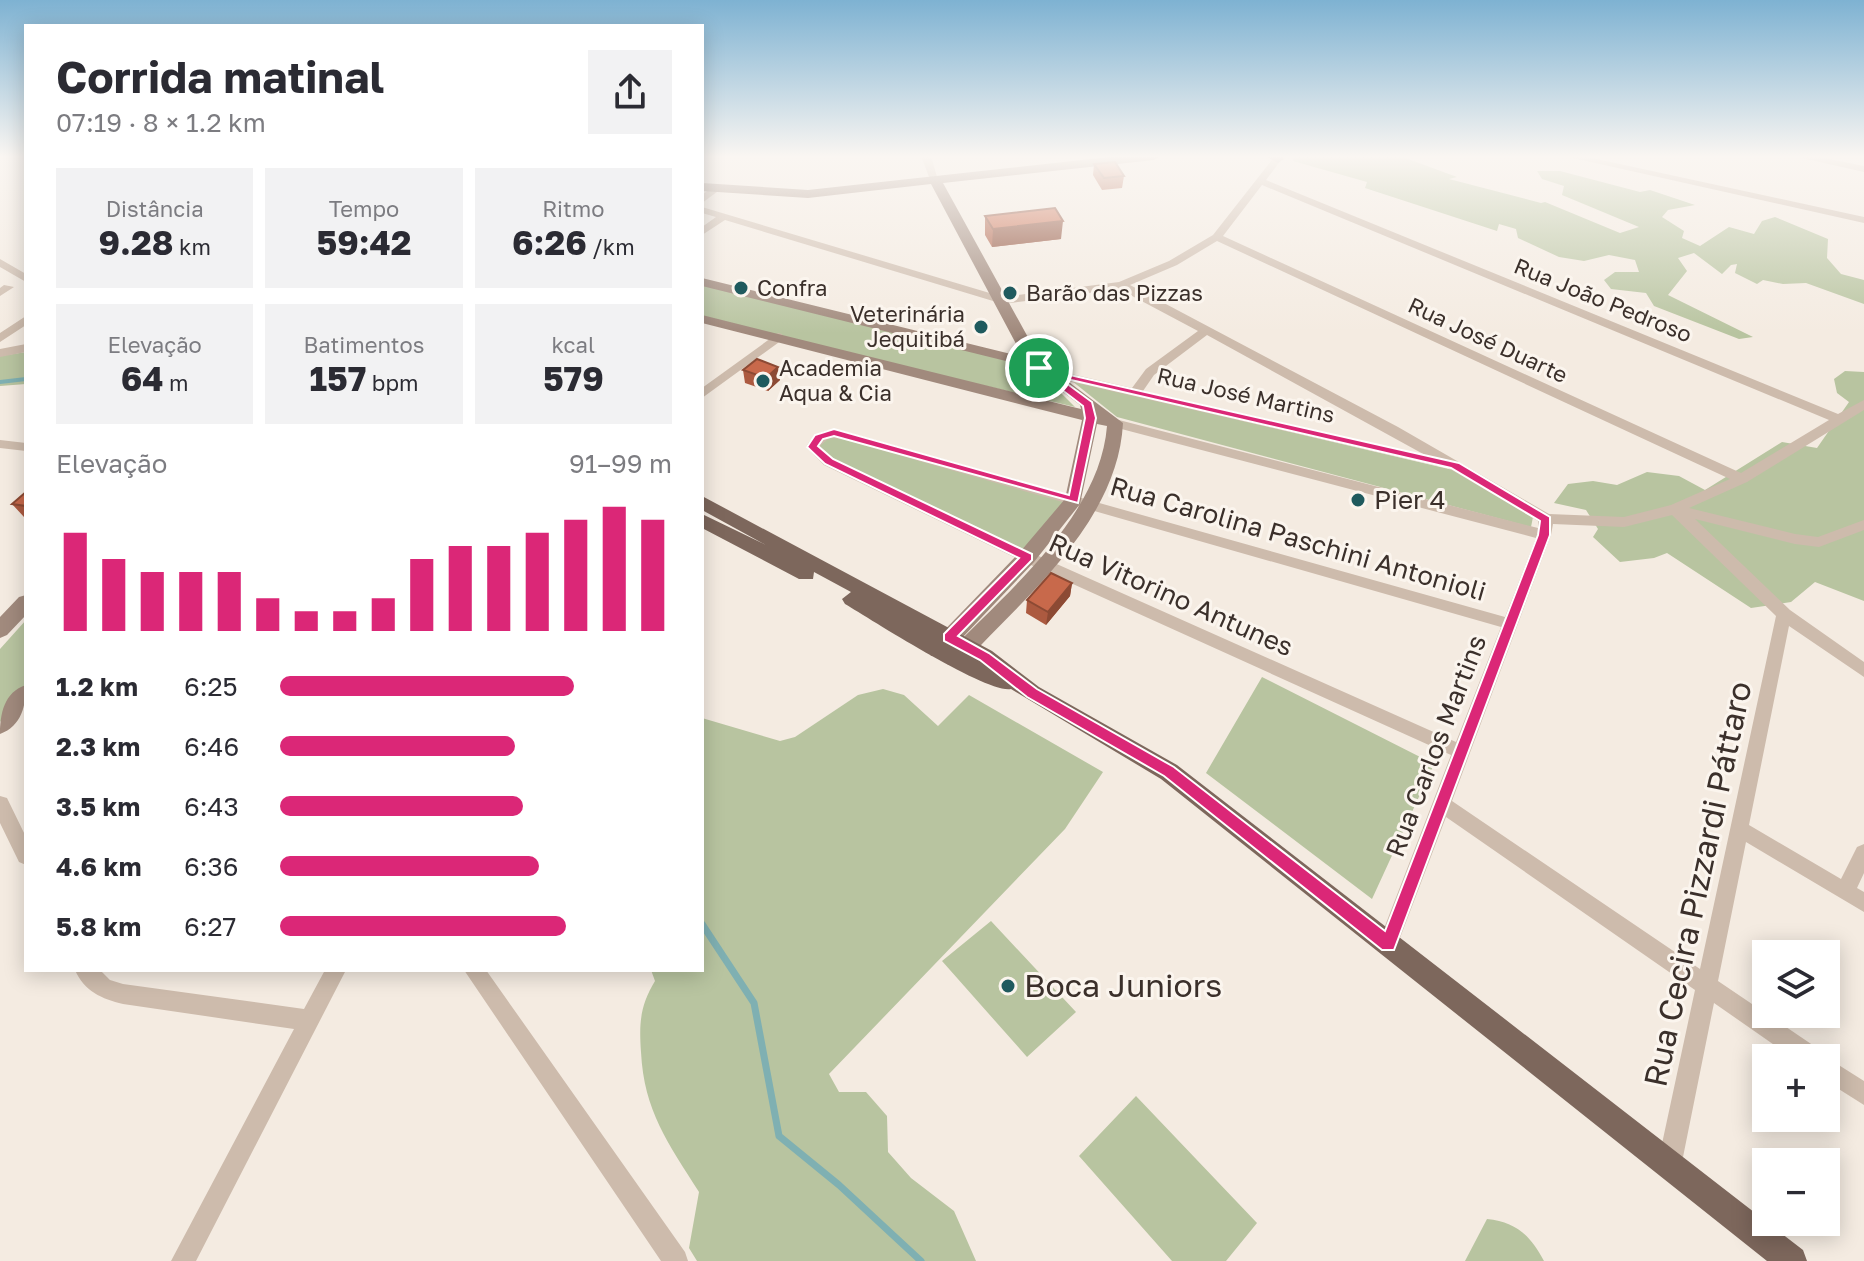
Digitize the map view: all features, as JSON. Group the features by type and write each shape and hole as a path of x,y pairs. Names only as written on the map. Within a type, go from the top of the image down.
{"main road":[{"path":"704,503 1169,772 1792,1261"},
{"path":"704,521 952,648"}],"street":[{"path":"717,215 1003,301 1121,285 1173,263 1217,237 1234,215"},
{"path":"954,215 1035,364 1089,411"},
{"name":"Rua João Pedroso","path":"1342,215 1841,420"},
{"path":"1840,215 1864,220"},
{"path":"704,231 723,217"},
{"name":"Rua José Duarte","path":"1217,237 1742,479"},
{"path":"0,262 24,278"},
{"name":"Rua José Martins","path":"704,282 1035,364 1067,377 1455,465"},
{"path":"1121,285 1455,465 1545,527"},
{"path":"704,319 1089,411 1115,423 1545,527 1624,522 1675,509 1742,479 1864,404"},
{"path":"0,338 24,321"},
{"path":"1136,392 1160,363 1205,331"},
{"path":"704,392 778,337"},
{"path":"0,353 24,348"},
{"path":"952,648 1027,557 1082,503 1089,411"},
{"path":"952,648 1046,563 1082,503 1114,439 1115,423"},
{"path":"1373,447 1386,437 1385,426"},
{"name":"Rua Vitorino Antunes","path":"843,435 828,433 819,437 813,447 829,462 1027,557 1462,752"},
{"name":"Rua Carolina Paschini Antonioli","path":"843,435 1510,624"},
{"path":"0,444 24,447"},
{"path":"1675,509 1795,539 1819,542 1864,525"},
{"path":"1675,509 1784,614 1864,671"},
{"name":"Rua Carlos Martins","path":"1388,944 1443,805 1545,527"},
{"path":"0,630 24,604"},
{"name":"Rua Cecira Pizzardi Páttaro","path":"1669,1167 1784,614"},
{"path":"0,725 24,695"},
{"path":"0,804 24,852"},
{"path":"1443,805 1791,1044"},
{"path":"1740,829 1864,903"},
{"path":"1845,892 1864,853"},
{"path":"87,972 104,989 123,994 307,1020"},
{"path":"183,1261 335,972"},
{"path":"475,972 676,1261"},
{"path":"1840,1078 1864,1094"}],"green space":[{"path":"1447,215 1576,215 1620,233 1639,227 1610,215 1664,215 1662,217 1684,231 1682,238 1700,246 1729,227 1754,234 1762,221 1775,217 1828,239 1827,258 1841,274 1864,280 1864,304 1806,283 1783,284 1763,280 1757,284 1735,273 1737,264 1731,265 1722,274 1694,253 1678,258 1687,271 1668,295 1753,337 1739,339 1654,306 1646,293 1611,289 1604,280 1615,272 1639,272 1635,260 1609,255 1584,261 1559,257 1518,238 1516,229 1499,224 1497,231"},
{"path":"704,285 1033,365 1075,407 704,319"},
{"path":"24,352 24,384 0,386 0,356"},
{"path":"1845,371 1864,372 1864,601 1815,582 1791,602 1751,608 1667,553 1654,558 1620,562 1593,537 1598,529 1586,510 1554,503 1568,484 1593,481 1617,485 1647,472 1679,476 1705,490 1782,442 1817,448 1849,402 1837,393 1834,379"},
{"path":"1072,381 1453,470 1533,517 1531,527 1117,417"},
{"path":"828,434 1067,502 1026,555 817,451 821,438"},
{"path":"24,622 24,692 0,722 0,649"},
{"path":"1262,677 1434,764 1372,899 1206,773"},
{"path":"883,689 904,695 938,726 969,695 1103,772 1065,829 829,1074 839,1092 866,1092 887,1116 888,1152 911,1178 954,1211 976,1261 697,1261 689,1248 699,1192 652,1109 643,1073 640,1032 643,1007 655,981 652,972 704,972 704,719 780,741 795,737 858,695"},
{"name":"Boca Juniors","path":"991,921 1076,1012 1027,1057 942,961"},
{"path":"1136,1096 1257,1223 1226,1261 1172,1261 1079,1156"},
{"path":"1487,1219 1506,1223 1521,1231 1544,1261 1465,1261"}],"building":[{"path":"1059,215 1063,221 993,229 985,216"},
{"path":"757,359 778,367 766,378 743,370"},
{"path":"24,494 24,506 12,504"},
{"path":"1051,573 1072,583 1048,612 1027,600"}],"waterway":[{"path":"0,382 24,379"},
{"path":"704,927 754,1003 779,1136 839,1185 921,1261"}],"place":[{"name":"Confra","path":"741,288"},
{"name":"Barão das Pizzas","path":"1010,293"},
{"name":"Veterinária Jequitibá","path":"981,327"},
{"name":"Academia Aqua & Cia","path":"763,381"},
{"name":"Pier 4","path":"1358,500"},
{"name":"Boca Juniors","path":"1008,986"}],"route":[{"path":"1035,364 1067,377 1455,465 1546,519 1544,535 1388,944 1169,772 1032,693 985,657 949,637 1027,557 829,462 813,447 819,437 834,433 1074,500 1090,418 1088,405 1039,368 1035,364"}]}
